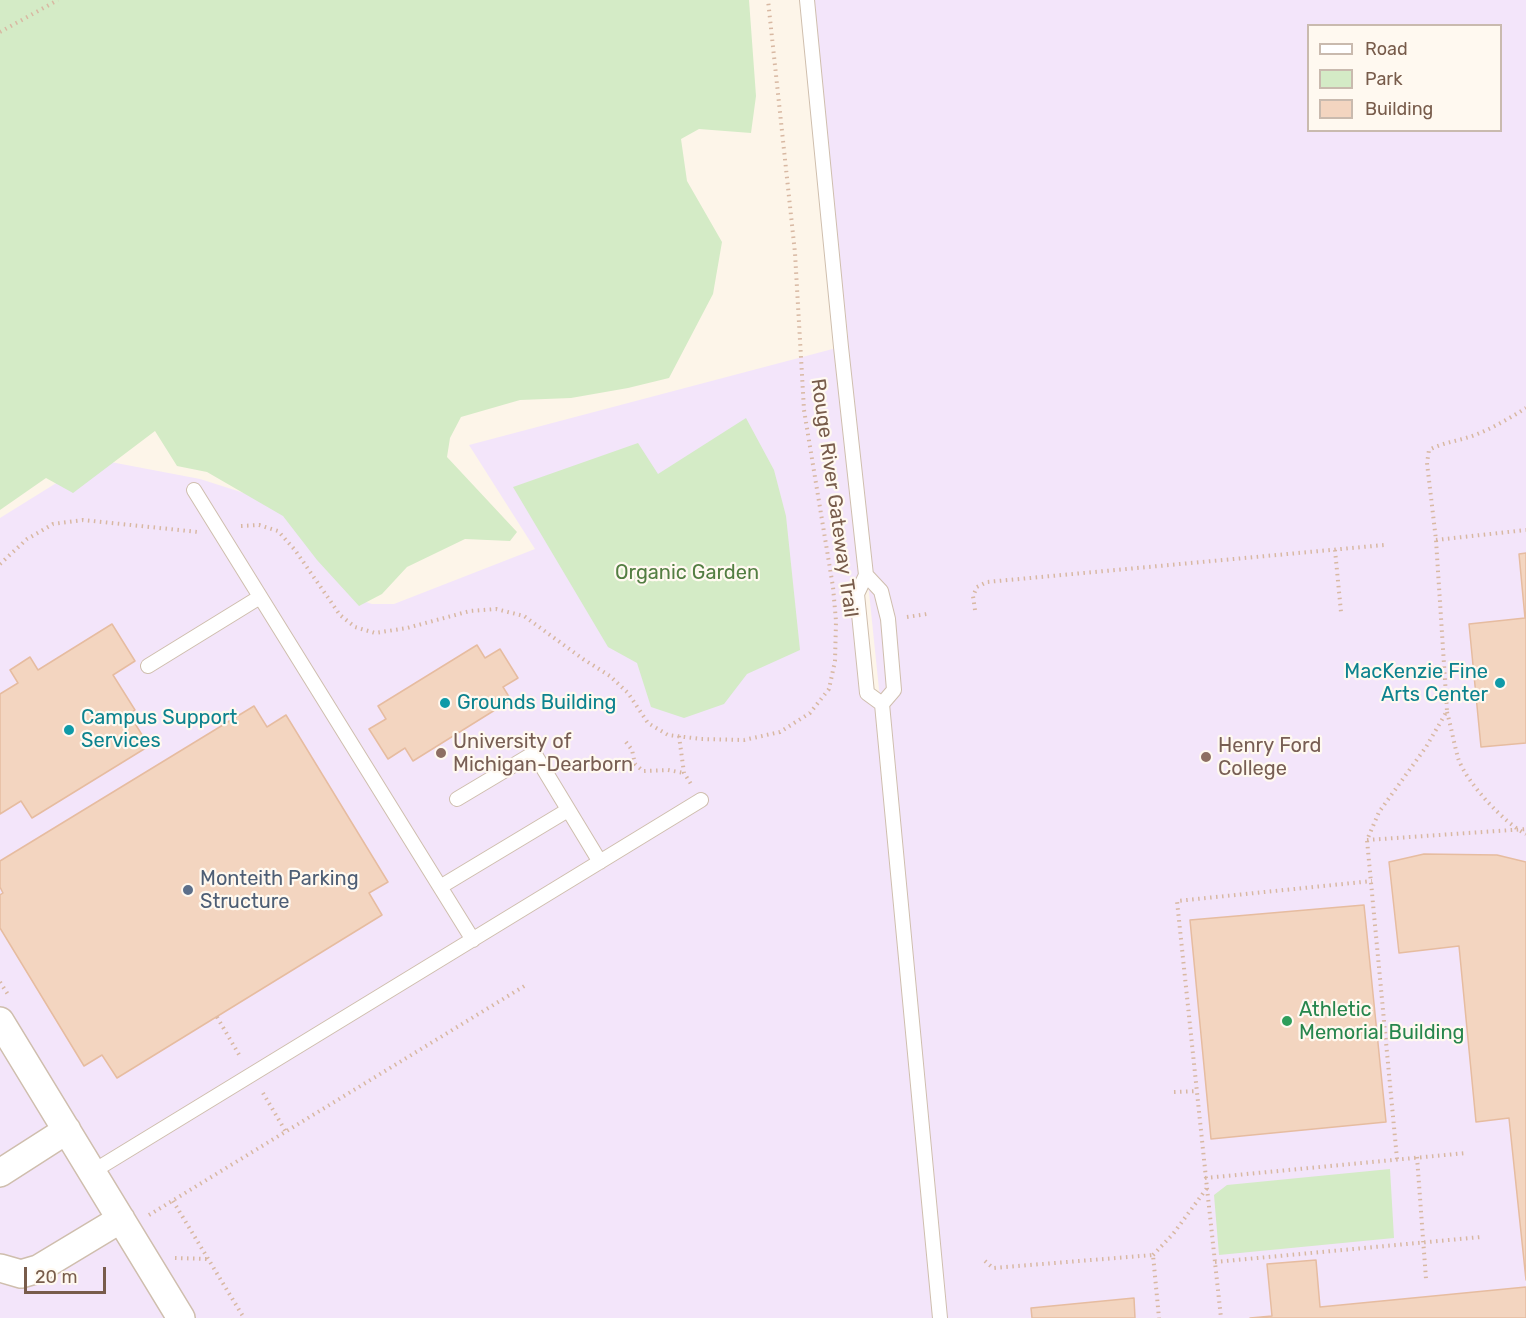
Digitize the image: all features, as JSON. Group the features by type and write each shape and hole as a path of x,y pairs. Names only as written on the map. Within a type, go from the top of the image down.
{"street":[{"path":"0,1021 92,1172 132,1219 181,1318"},
{"path":"0,1173 67,1130"},
{"path":"0,1268 21,1274 38,1269 132,1219"}],"lane":[{"path":"807,0 841,347 867,575 857,594 867,693 882,704"},
{"path":"194,490 473,940"},
{"path":"867,575 881,591 888,619 894,690 882,704 940,1318"},
{"path":"148,666 260,597"},
{"path":"457,798 534,753 600,862"},
{"path":"92,1172 701,800"},
{"path":"440,887 568,810"}],"path":[{"path":"0,32 58,0"},
{"name":"Rouge River Gateway Trail","path":"0,564 27,539 53,524 83,520 195,533 259,525 278,531 295,550 340,615 355,627 375,633 407,628 470,611 496,609 524,616 610,676 628,693 648,723 668,735 701,739 744,740 780,732 810,713 829,689 835,661 836,621 833,587 804,410 795,253 768,0"},
{"path":"1526,408 1473,436 1440,444 1429,450 1427,463 1436,540 1447,711 1459,760 1483,797 1516,829 1526,834"},
{"path":"1436,540 1526,530"},
{"path":"975,610 973,597 977,587 987,582 1384,545"},
{"path":"1335,550 1341,612"},
{"path":"897,618 927,614"},
{"path":"1397,1159 1367,840 1379,812 1426,747 1447,711"},
{"path":"679,736 684,773 701,800"},
{"path":"626,742 632,750 635,764 643,771 668,770 684,773"},
{"path":"1367,840 1526,829"},
{"path":"1221,1318 1177,901 1372,881"},
{"path":"132,1219 173,1201 526,985"},
{"path":"217,1017 243,1061"},
{"path":"1174,1092 1197,1091"},
{"path":"263,1093 286,1131"},
{"path":"1205,1178 1466,1153"},
{"path":"1417,1157 1426,1279"},
{"path":"985,1261 993,1268 1154,1255 1173,1234 1207,1188"},
{"path":"173,1201 244,1318"},
{"path":"1215,1262 1481,1237"},
{"path":"1154,1255 1159,1318"},
{"path":"168,1258 208,1259"}],"shaded area":[{"path":"808,0 1526,0 1526,1318 0,1318 0,518 95,459 200,479 288,507 357,599 372,604 394,604 535,549 469,445 844,346 848,336","holes":["847,379 896,854 863,621"]}],"green space":[{"path":"0,0 749,0 756,96 751,133 699,129 681,139 687,181 722,242 713,294 669,378 571,398 520,400 461,417 450,438 447,457 517,532 510,541 465,539 407,567 382,594 359,606 317,560 283,516 207,472 177,466 155,431 73,493 46,478 0,510"},
{"name":"Organic Garden","path":"746,418 774,470 786,516 800,650 747,674 724,704 684,718 651,707 637,663 608,647 513,487 638,443 658,474"},
{"path":"1390,1169 1394,1238 1219,1255 1214,1195 1227,1185"}],"building":[{"name":"MacKenzie Fine Arts Center","path":"1526,553 1526,743 1481,747 1469,624 1525,618 1519,554"},
{"name":"Campus Support Services","path":"112,624 135,661 113,675 135,710 129,714 149,746 32,818 21,801 0,814 0,694 18,683 10,670 30,657 38,670"},
{"name":"Grounds Building","path":"477,645 485,658 500,649 518,678 503,687 511,700 413,761 405,748 388,759 369,729 386,719 378,706"},
{"name":"Monteith Parking Structure","path":"254,706 267,727 286,715 388,882 369,893 382,915 117,1078 102,1055 84,1066 0,928 0,895 3,893 0,887 0,861"},
{"path":"1424,854 1497,855 1526,862 1526,1280 1509,1118 1476,1122 1459,946 1399,953 1389,862"},
{"name":"Athletic Memorial Building","path":"1364,905 1386,1122 1211,1139 1190,920"},
{"path":"1316,1260 1320,1307 1526,1287 1526,1318 1250,1318 1272,1316 1267,1264"},
{"path":"1134,1298 1135,1318 1032,1318 1031,1308"}],"place":[{"name":"MacKenzie Fine Arts Center","path":"1500,683"},
{"name":"Grounds Building","path":"445,703"},
{"name":"Campus Support Services","path":"69,730"},
{"name":"University of Michigan-Dearborn","path":"441,753"},
{"name":"Henry Ford College","path":"1206,757"},
{"name":"Monteith Parking Structure","path":"188,890"},
{"name":"Athletic Memorial Building","path":"1287,1021"}]}
